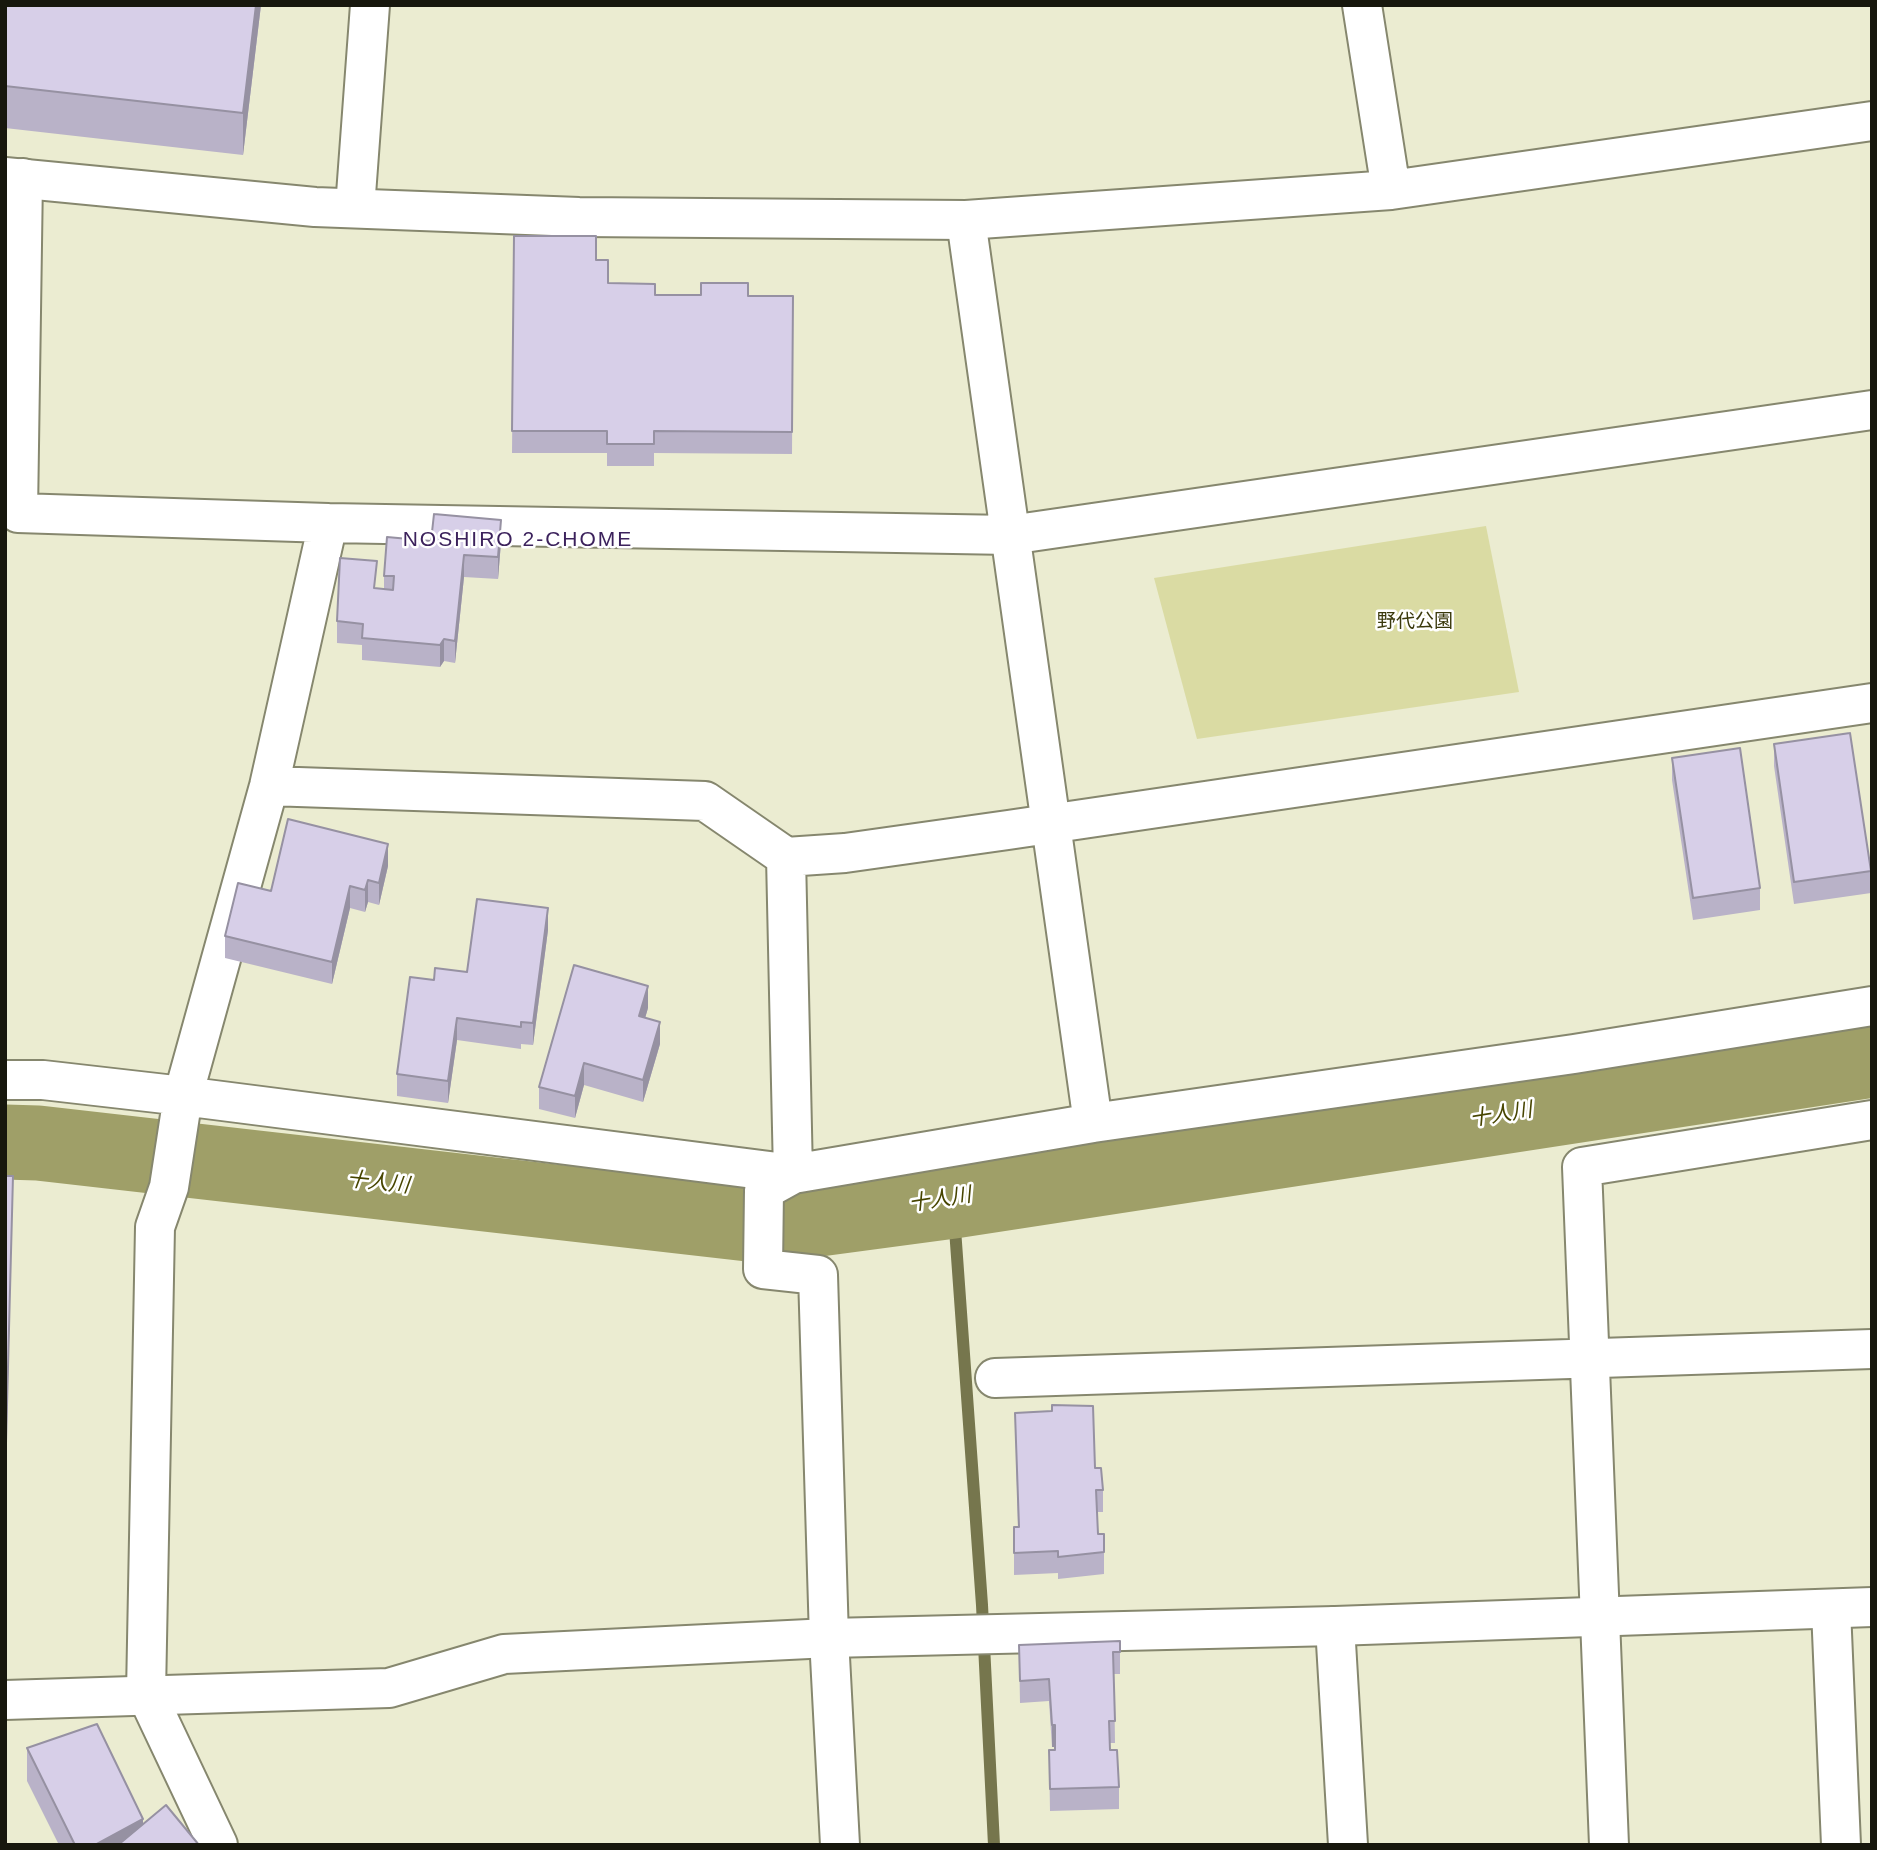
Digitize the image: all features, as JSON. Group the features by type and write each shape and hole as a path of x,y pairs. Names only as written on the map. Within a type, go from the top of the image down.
{"street":[{"path":"355,208 370,5"},
{"path":"1362,5 1391,190"},
{"path":"1872,121 1391,190 966,220 579,217 355,208 14,177 18,513 328,523 1010,534 1872,410"},
{"path":"966,220 1093,1123"},
{"path":"218,1845 146,1693 155,1227 169,1187 181,1108 270,786 328,523"},
{"path":"270,786 705,802 786,857 845,853 1051,824 1872,703"},
{"path":"786,857 778,1182 763,1246 763,1269 818,1275 829,1638 840,1845"},
{"path":"5,1080 43,1080 181,1108 778,1182 1093,1123 1574,1054 1872,1006"},
{"path":"1609,1845 1582,1167 1872,1120"},
{"path":"995,1378 1872,1349"},
{"path":"5,1700 146,1693 389,1688 504,1654 829,1638 1335,1626 1872,1607"},
{"path":"1831,1609 1841,1845"},
{"path":"1335,1626 1348,1845"}],"green space":[{"name":"野代公園","path":"1486,526 1519,692 1197,739 1154,578"}],"building":[{"path":"5,5 256,5 243,113 5,86"},
{"path":"514,236 596,236 596,260 608,260 608,283 655,284 655,295 701,295 701,283 748,283 748,296 793,296 792,432 654,431 654,444 607,444 607,431 512,431"},
{"path":"434,514 501,520 498,557 464,555 455,641 444,639 440,645 362,638 363,624 337,621 340,558 377,561 374,588 393,590 394,576 384,576 387,537 431,541"},
{"path":"1850,733 1871,871 1794,882 1774,744"},
{"path":"1740,748 1760,888 1693,898 1672,758"},
{"path":"288,819 388,844 379,883 368,880 365,890 350,886 332,962 225,936 238,883 271,891"},
{"path":"477,899 548,908 533,1023 521,1022 521,1027 457,1018 448,1081 397,1074 410,977 434,980 435,968 467,972"},
{"path":"574,965 648,986 639,1016 660,1022 643,1080 584,1063 575,1096 539,1087"},
{"path":"5,1176 13,1176 6,1443 5,1443"},
{"path":"1052,1405 1093,1406 1095,1468 1101,1468 1103,1490 1096,1490 1098,1534 1104,1534 1104,1552 1058,1557 1058,1551 1014,1553 1014,1527 1019,1527 1015,1413 1052,1411"},
{"path":"1120,1641 1120,1652 1113,1652 1115,1721 1109,1721 1110,1750 1117,1750 1119,1787 1050,1789 1049,1750 1055,1750 1055,1725 1052,1725 1049,1679 1020,1681 1019,1645"},
{"path":"97,1724 143,1819 95,1845 75,1845 27,1748"},
{"path":"166,1805 199,1845 118,1845"}],"waterway":[{"name":"十人川","path":"5,1142 38,1143 766,1226 953,1201 1872,1060"},
{"path":"953,1201 982,1605 994,1845"}],"district":[{"name":"NOSHIRO 2-CHOME","path":"518,540"}]}
